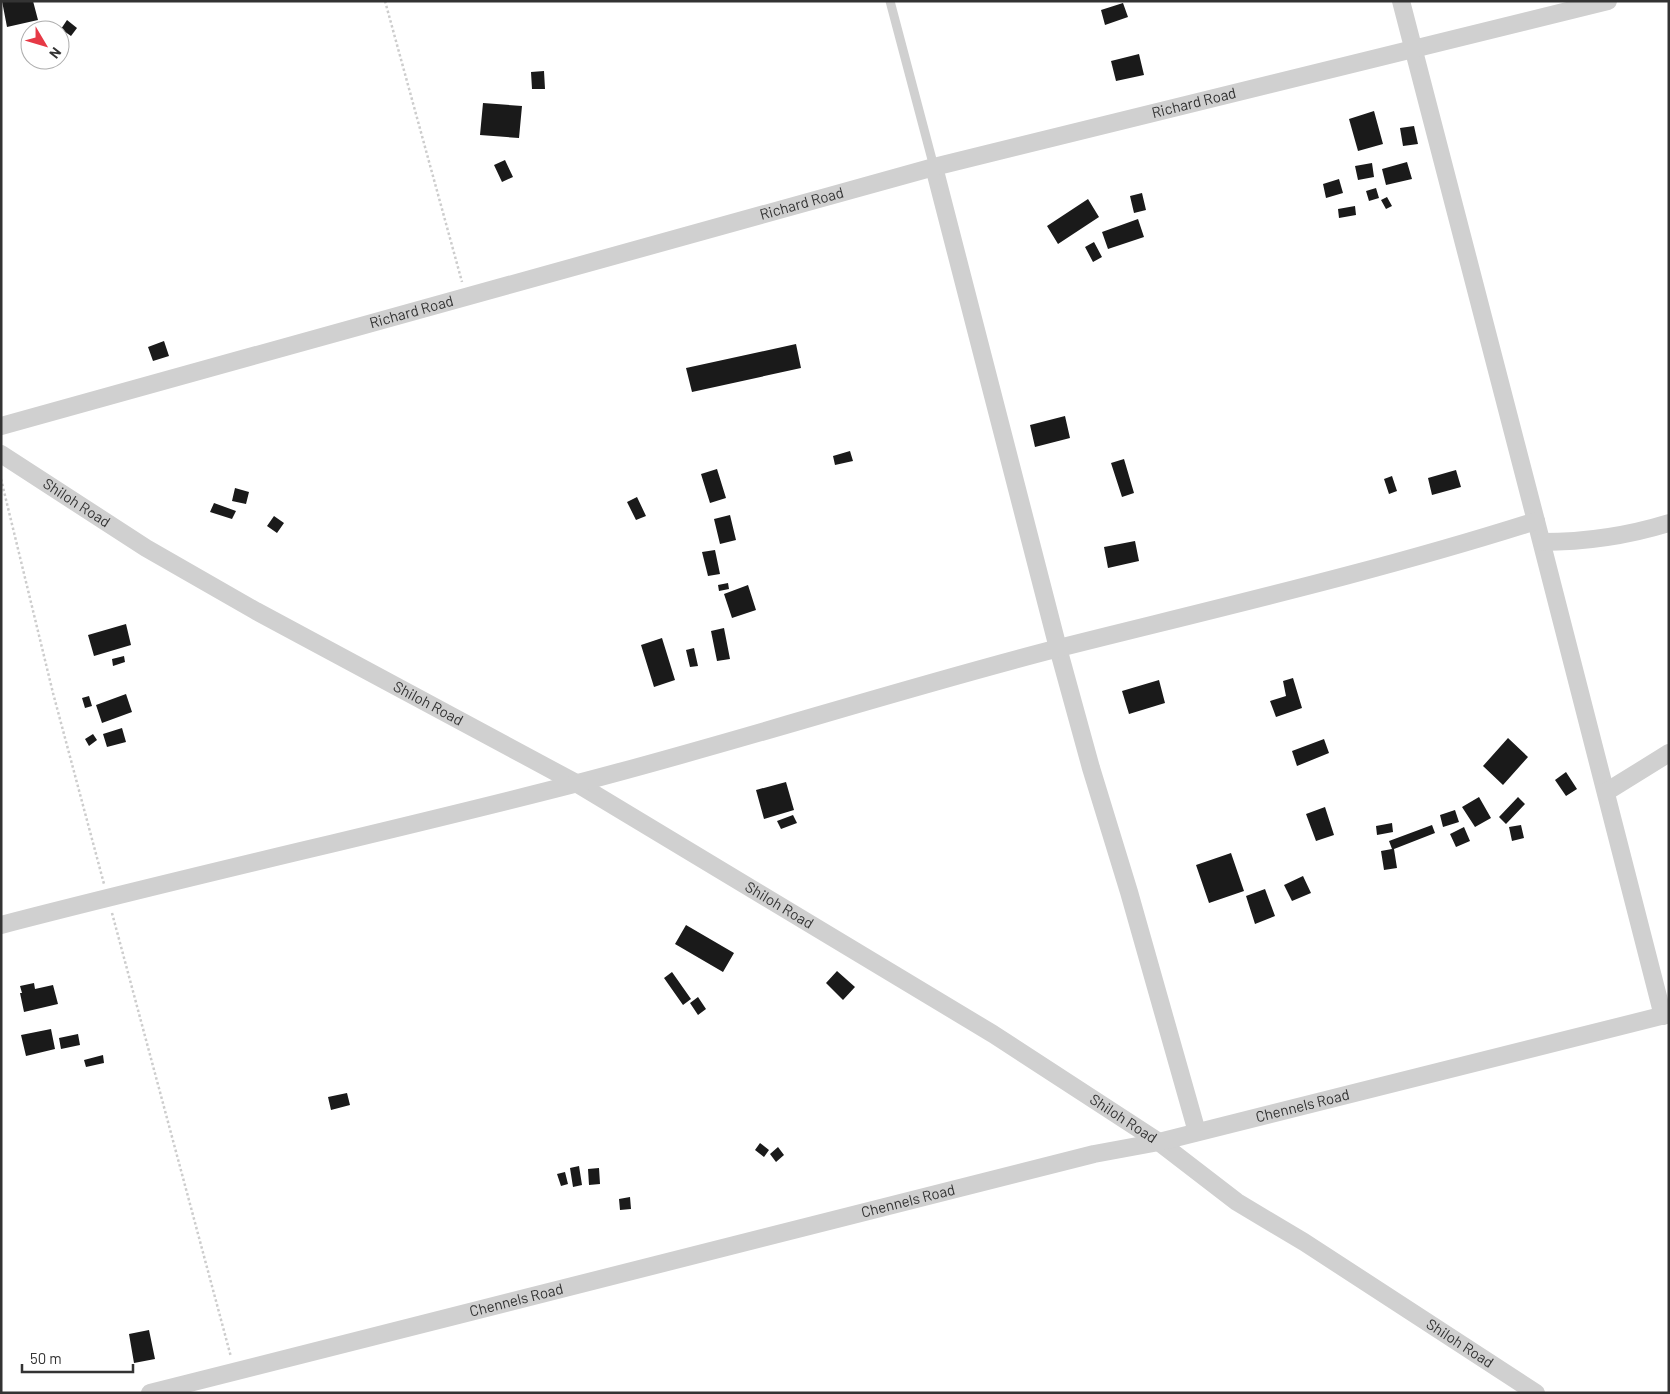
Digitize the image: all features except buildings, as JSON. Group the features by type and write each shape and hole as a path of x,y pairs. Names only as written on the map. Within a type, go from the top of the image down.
{"street":[{"path":"1401,1 1606,792 1666,1015"},
{"name":"Richard Road","path":"1,426 934,167 1608,1"},
{"path":"934,167 1058,648 1197,1132"},
{"name":"Shiloh Road","path":"1,454 146,548 256,611 576,783 993,1034 1159,1142 1237,1202 1304,1242 1536,1393"},
{"path":"1,925 108,897 576,783 1058,648 1245,603 1484,538 1536,521"},
{"path":"1542,542 1575,542 1641,532 1669,523"},
{"path":"1606,792 1669,753"},
{"name":"Chennels Road","path":"150,1393 1094,1154 1159,1142 1666,1015"}],"lane":[{"path":"890,1 934,167"}],"path":[{"path":"385,1 466,298"},
{"path":"1,479 53,693 234,1371"}]}
